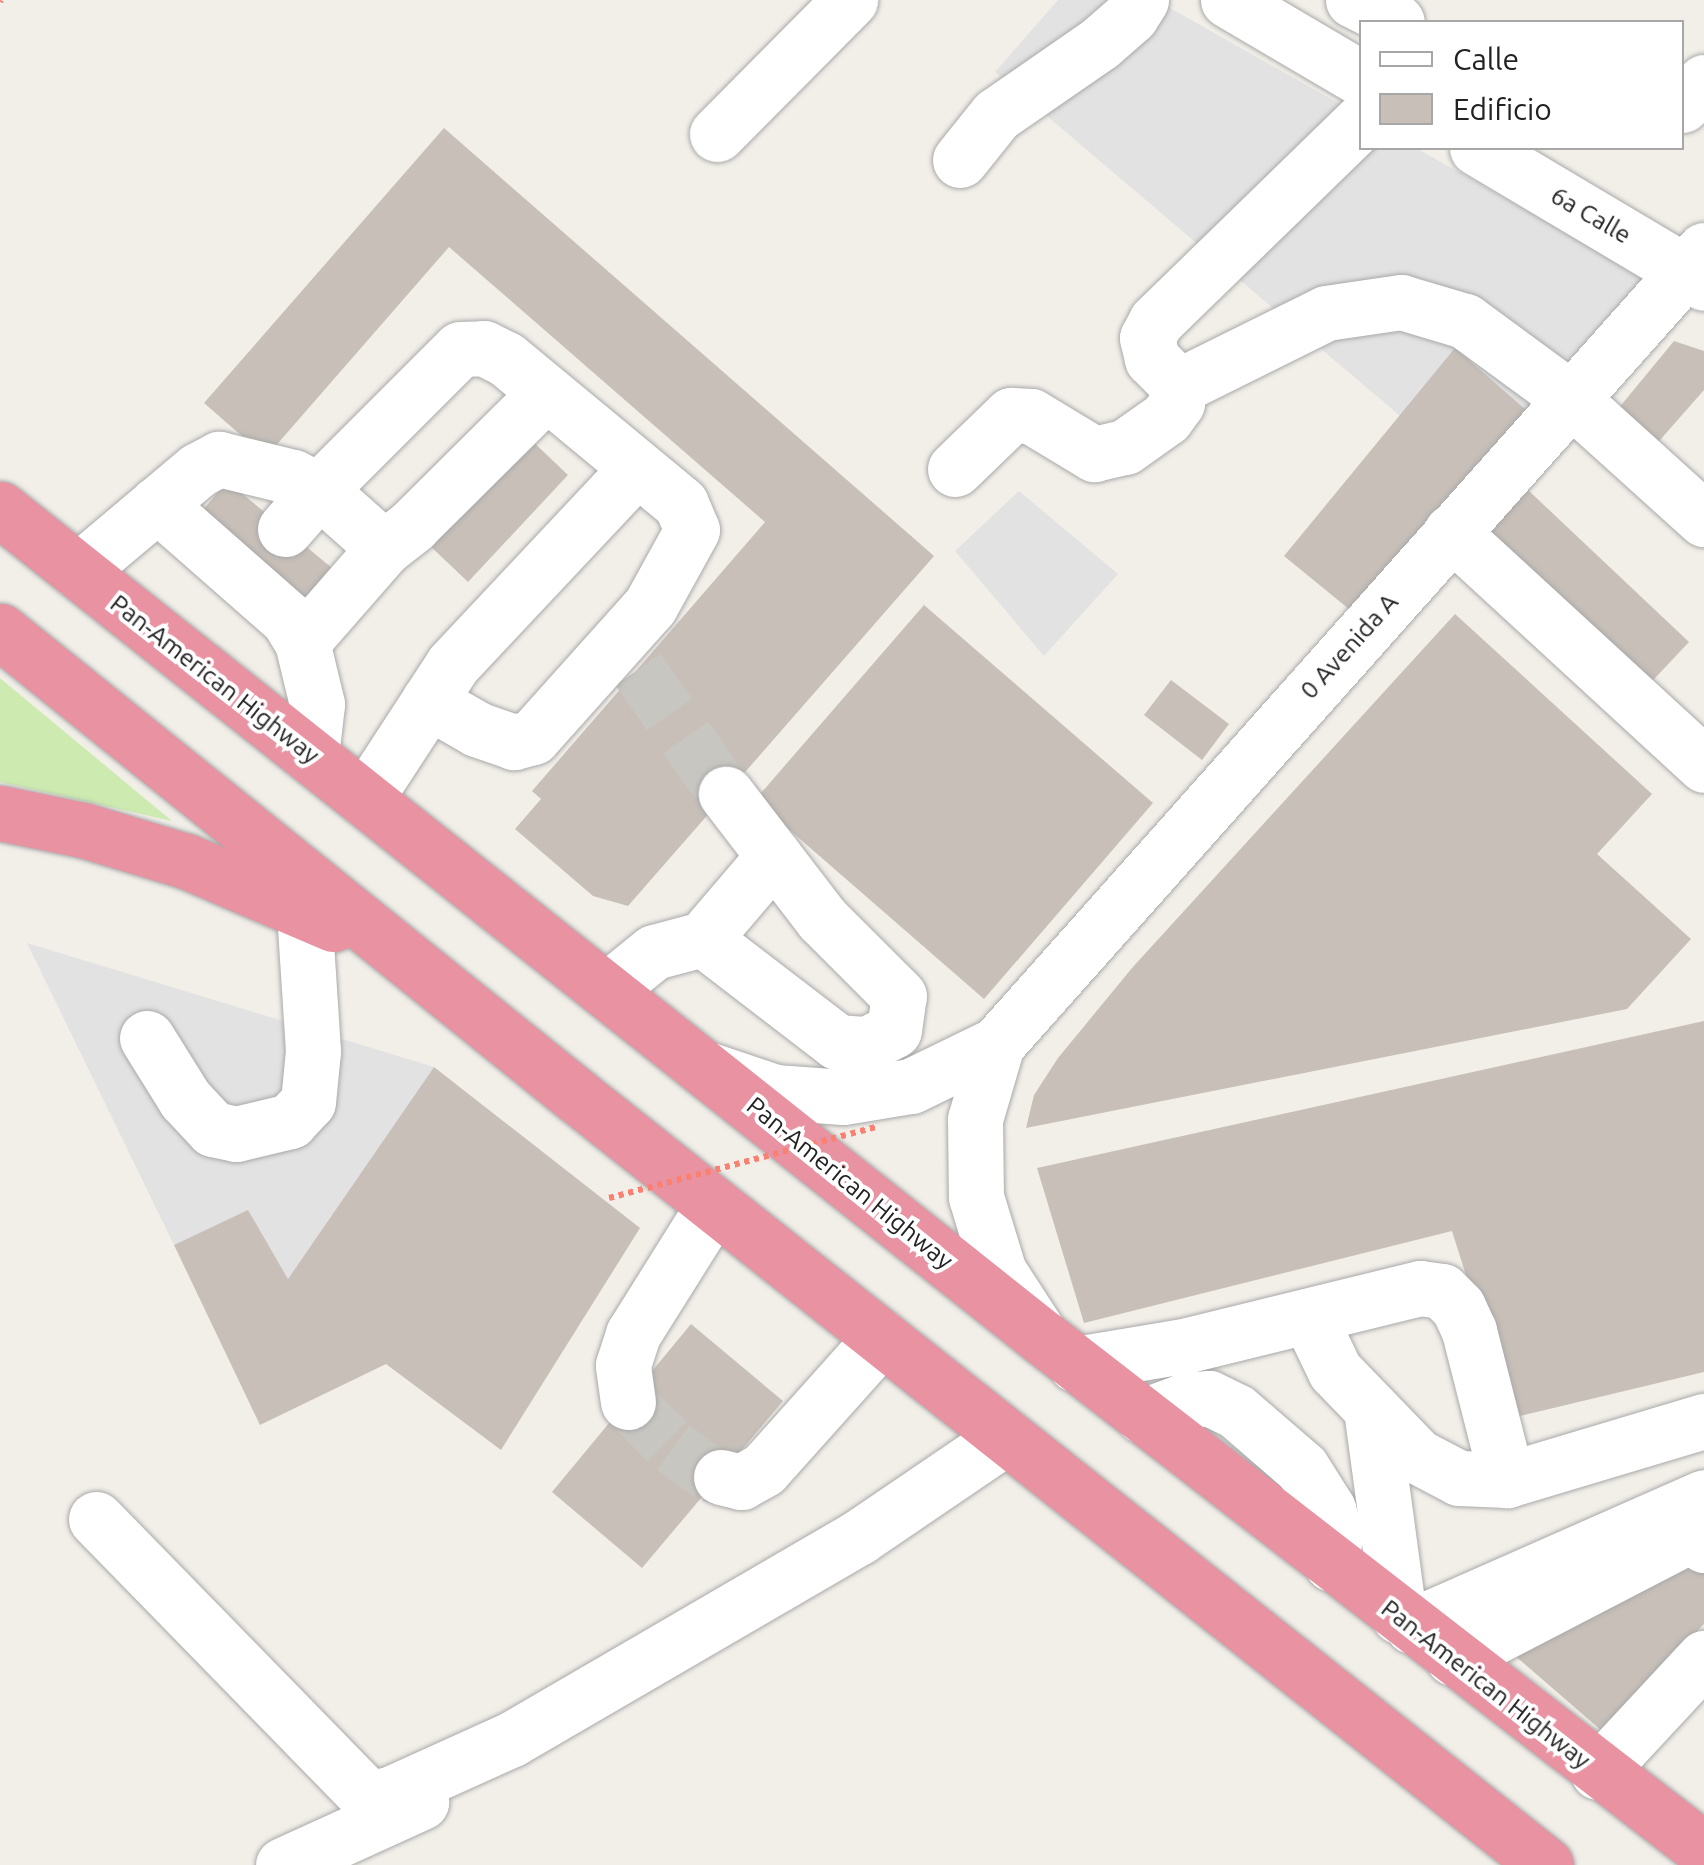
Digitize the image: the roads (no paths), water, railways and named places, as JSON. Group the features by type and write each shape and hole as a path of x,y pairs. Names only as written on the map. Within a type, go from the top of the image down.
{"highway":[{"name":"Pan-American Highway","path":"0,509 1058,1350 1598,1772 1700,1842"},
{"path":"0,631 714,1206 1546,1865"},
{"path":"0,814 83,830 186,861 392,948"}],"street":[{"path":"717,134 850,0"},
{"path":"960,160 996,115 1100,44 1131,16 1140,0"},
{"path":"1228,0 1359,77"},
{"path":"1354,0 1394,20"},
{"path":"1684,103 1704,82"},
{"path":"1180,386 1152,359 1147,338 1156,321 1359,124"},
{"name":"6a Calle","path":"1481,150 1698,267"},
{"name":"0 Avenida A","path":"710,1070 775,1092 843,1096 911,1086 997,1044 1570,398 1698,267"},
{"path":"1180,386 1326,313 1401,302 1465,322 1570,398 1704,519"},
{"path":"302,509 460,349 484,348 506,359 635,470 681,504 692,530 628,655 533,736 514,742 478,730 428,701"},
{"path":"955,469 1011,415 1031,416 1094,454 1125,448 1166,418 1177,403 1180,386"},
{"path":"302,642 384,548 414,525 546,393"},
{"path":"78,571 218,459 293,478 302,509 384,548"},
{"path":"366,799 452,664 635,470"},
{"path":"157,504 244,572 288,619 302,642 317,704 311,756"},
{"path":"1451,532 1704,765"},
{"path":"703,940 837,1042 866,1044 894,1030 899,996 822,919 726,794"},
{"path":"607,990 654,952 703,940 774,856"},
{"path":"147,1038 185,1099 214,1129 236,1134 290,1121 308,1102 314,1051 304,912"},
{"name":"0 Avenida A","path":"997,1044 975,1119 976,1197 999,1272 1058,1350"},
{"path":"628,1402 623,1365 633,1334 714,1206"},
{"path":"1058,1350 1188,1345 1420,1288 1442,1291 1458,1308 1469,1332 1507,1480"},
{"path":"1310,1317 1335,1371 1417,1456 1459,1478 1507,1480 1704,1421"},
{"path":"721,1476 742,1482 764,1469 880,1338"},
{"path":"1371,1409 1421,1633"},
{"path":"96,1519 368,1798 390,1794 512,1739 1016,1445"},
{"path":"283,1865 449,1790 610,1705 932,1515 1016,1445"},
{"path":"1421,1633 1704,1498"},
{"path":"1421,1633 1683,1539 1696,1538 1704,1545"},
{"path":"1598,1772 1704,1658"}],"tunnel":[{"path":"638,669 726,794"},
{"path":"628,1402 673,1447 710,1474 721,1477"}]}
